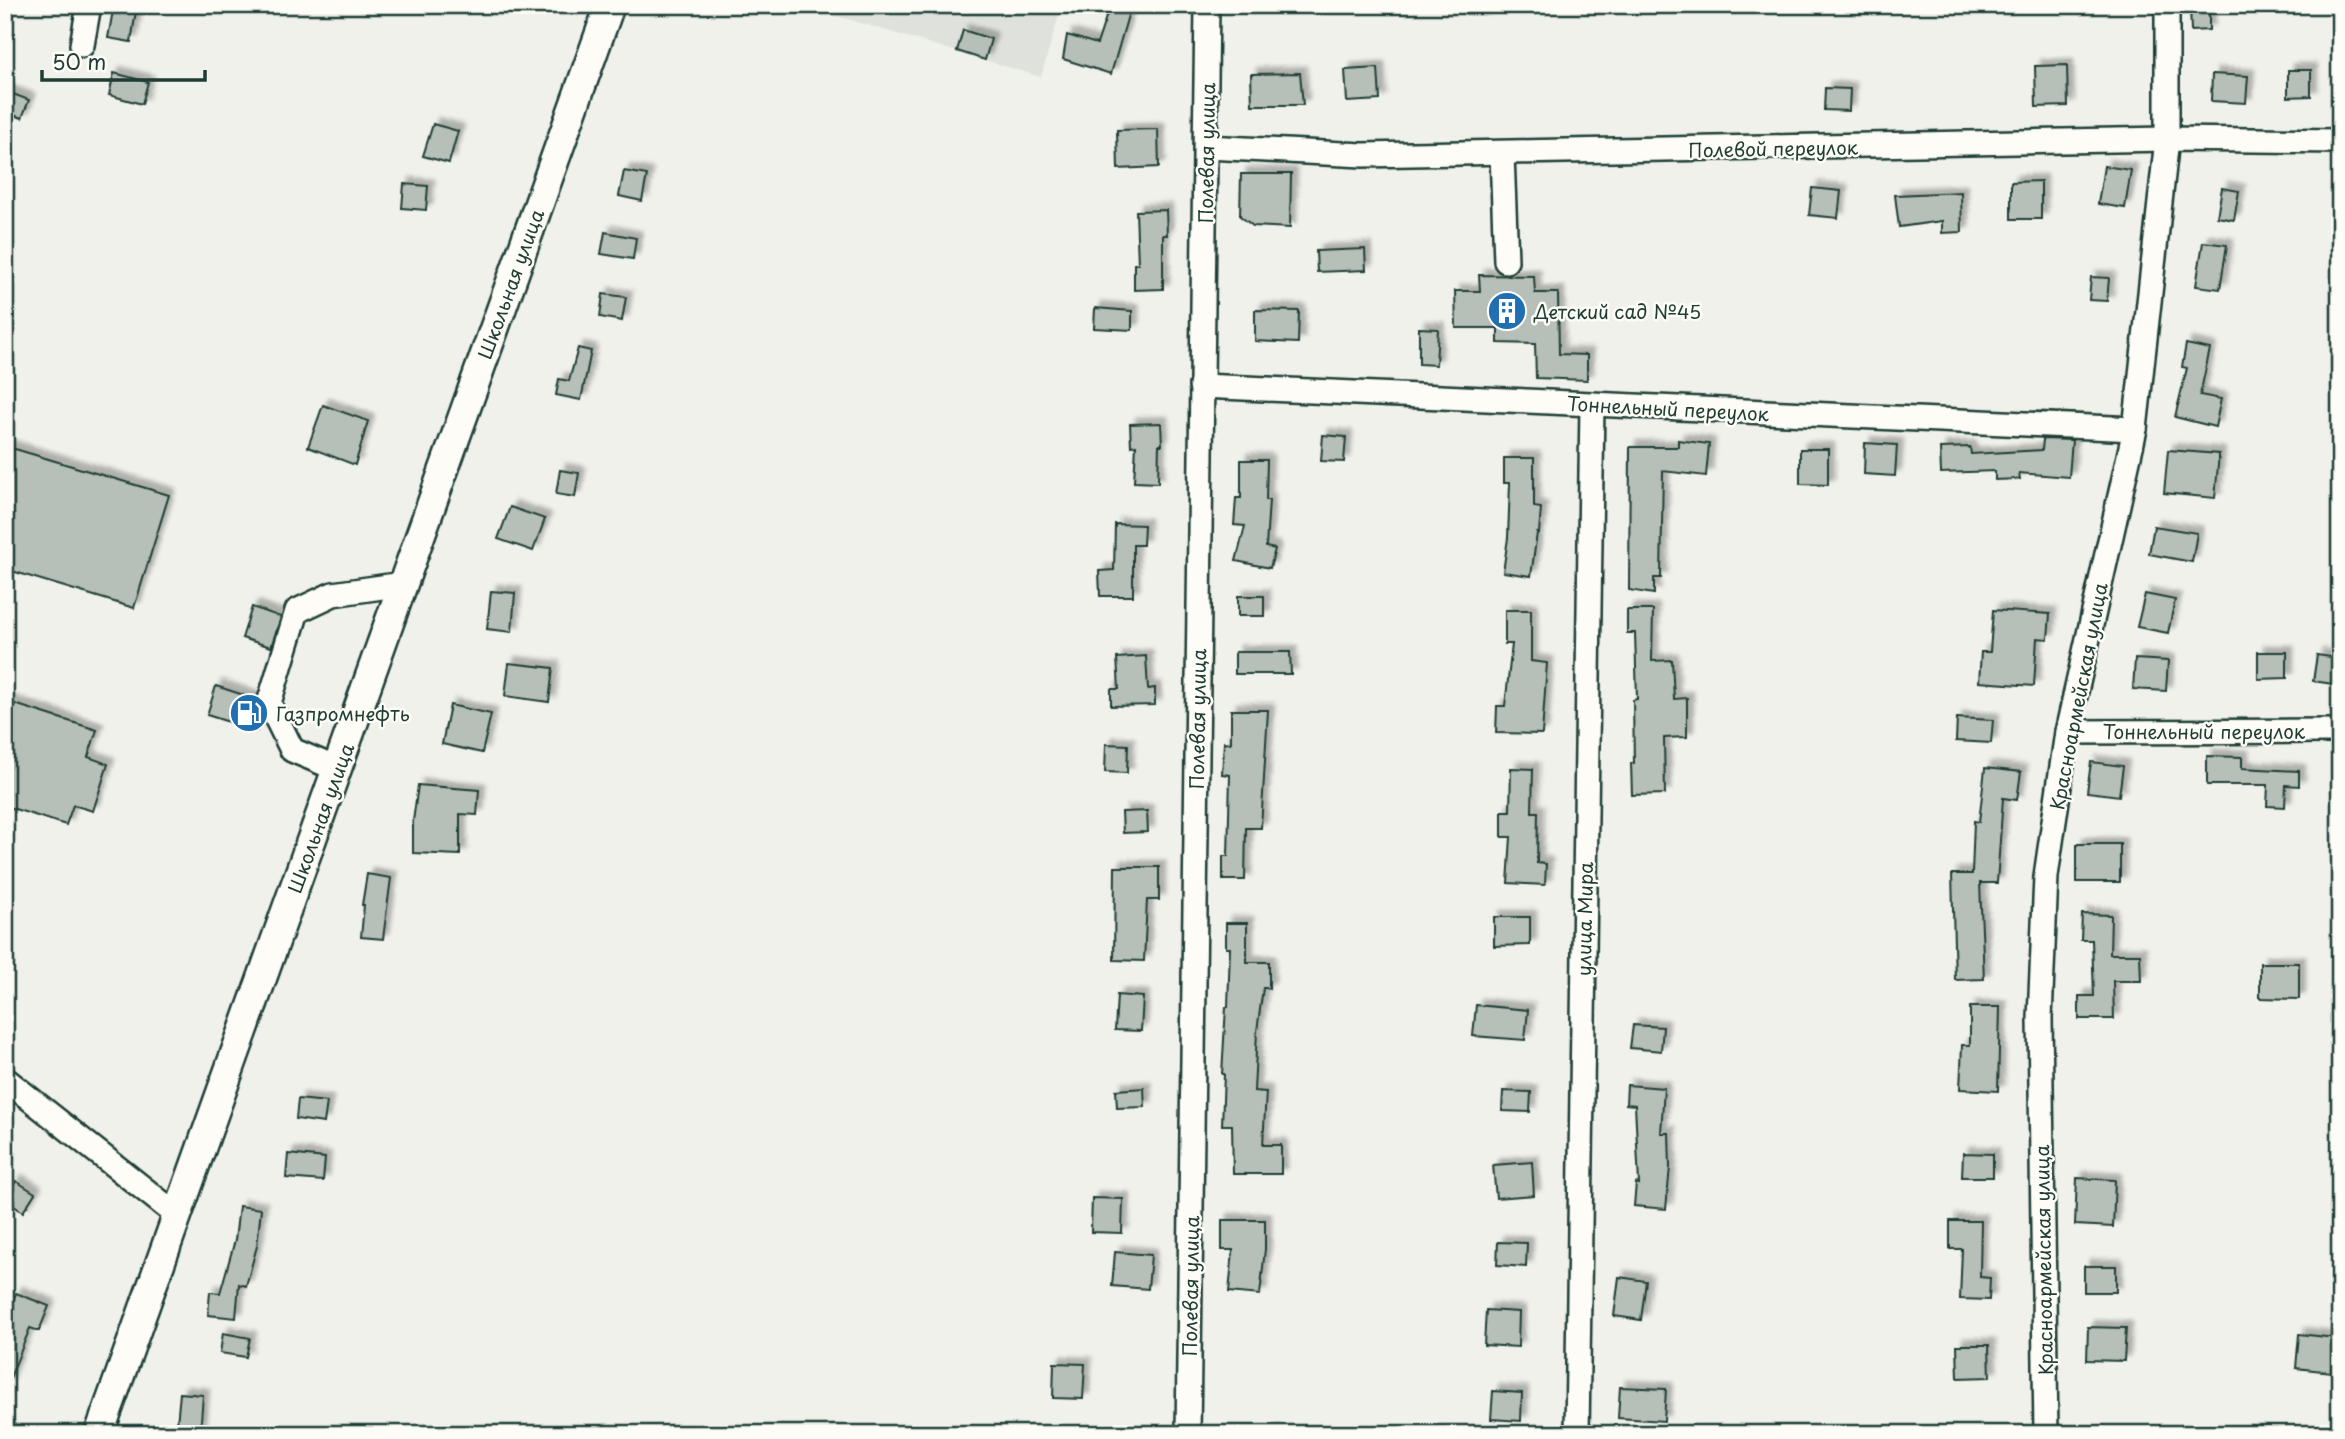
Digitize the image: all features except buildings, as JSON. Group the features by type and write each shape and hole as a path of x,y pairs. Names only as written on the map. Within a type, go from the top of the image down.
{"main road":[{"name":"Школьная улица","path":"99,1434 610,5"}],"street":[{"path":"82,45 89,5"},
{"name":"Полевая улица","path":"1188,1434 1207,5"},
{"name":"Красноармейская улица","path":"2046,1434 2041,1005 2046,876 2067,732 2134,429 2167,139 2167,5"},
{"name":"Полевой переулок","path":"1207,147 1363,155 2167,139 2340,141"},
{"path":"1502,154 1506,261"},
{"name":"Тоннельный переулок","path":"1201,386 2134,429"},
{"name":"улица Мира","path":"1577,1434 1592,404"},
{"path":"337,769 292,750 269,703 297,611 333,594 403,584"},
{"name":"Тоннельный переулок","path":"2067,732 2340,731"},
{"path":"5,1079 177,1216"}],"shaded area":[{"path":"800,5 1062,5 1041,77"}],"place":[{"name":"Детский сад №45","path":"1507,311"},
{"name":"Газпромнефть","path":"249,713"}]}
